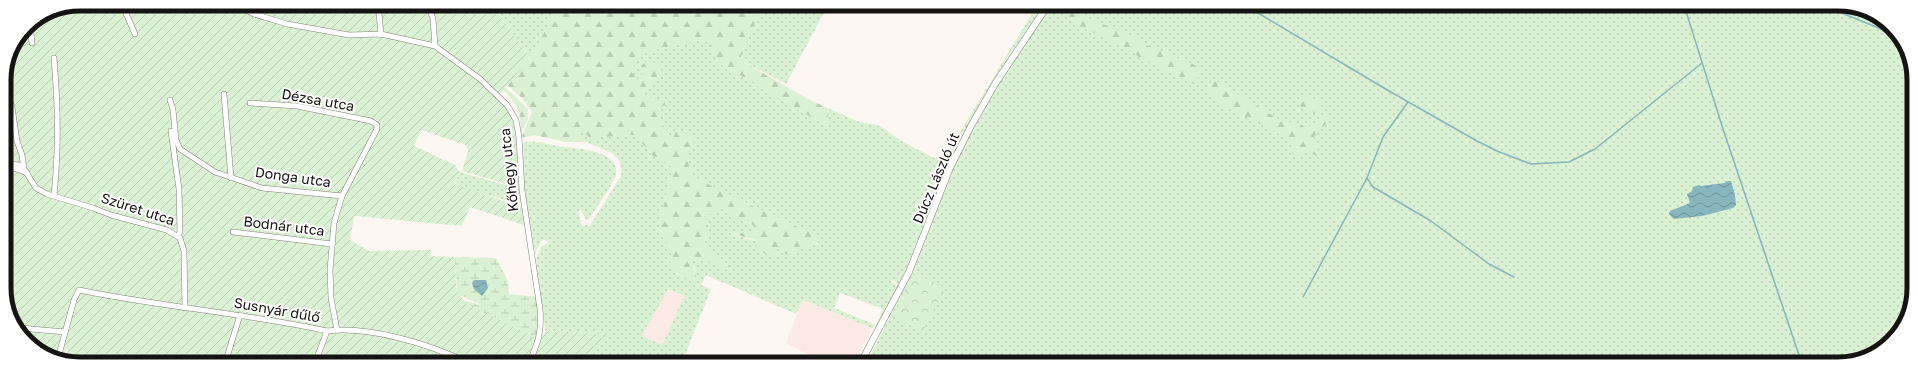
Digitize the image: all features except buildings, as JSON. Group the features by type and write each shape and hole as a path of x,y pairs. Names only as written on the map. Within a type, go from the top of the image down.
{"street":[{"path":"125,11 135,34"},
{"name":"Kőhegy utca","path":"248,11 287,24 349,34 381,34 435,46 480,79 507,105 516,120 523,197 542,323 539,339 532,357"},
{"path":"379,11 381,34"},
{"path":"430,11 433,19 435,46"},
{"name":"Dúcz László út","path":"864,357 909,272 950,168 971,126 1015,53 1044,11"},
{"path":"31,31 32,43"},
{"path":"54,58 58,107 58,140 54,195"},
{"path":"224,94 231,178"},
{"path":"170,100 173,110 174,140 179,190 180,232 178,236"},
{"name":"Dézsa utca","path":"250,103 297,106 371,121 376,124 377,129 342,196"},
{"name":"Szüret utca","path":"11,104 17,141 26,171 36,188 111,215 167,230 178,236 182,242 184,250 185,308"},
{"path":"171,132 174,140"},
{"name":"Donga utca","path":"174,140 180,149 215,172 231,178 262,188 342,196"},
{"path":"11,166 26,171"},
{"path":"337,330 331,298 330,270 334,223 342,196"},
{"name":"Bodnár utca","path":"233,232 332,244"},
{"name":"Susnyár dűlő","path":"65,332 79,290 185,308 270,319 327,331 337,330 393,336 451,357"},
{"path":"227,357 240,315"},
{"path":"24,328 65,332 59,353"},
{"path":"317,357 327,331"}],"shaded area":[{"path":"667,289 684,296 662,345 642,336"},
{"path":"802,300 872,328 858,357 813,357 786,343"}],"green space":[{"path":"80,11 497,11 530,58 499,95 510,112 516,128 517,162 520,188 462,171 468,151 466,145 421,130 414,146 455,165 460,172 454,184 521,207 526,226 470,207 462,226 354,216 350,240 369,251 431,250 431,256 454,257 457,292 467,304 538,339 545,333 545,330 608,335 591,357 80,357 68,355 67,346 65,355 50,350 35,340 25,330 20,322 12,301 12,67 16,54 23,42 31,31 42,23 54,16 67,12"},
{"path":"497,11 556,11 530,58"},
{"path":"556,11 762,11 746,42 740,60 808,99 830,109 826,126 717,62 710,42 698,40 640,53 631,72 639,80 642,74 642,65 648,61 657,63 662,71 643,92 655,102 664,100 665,105 659,108 658,117 672,140 676,132 686,134 695,140 687,159 692,175 726,194 818,236 820,241 787,255 777,248 775,256 756,251 755,240 730,233 754,233 755,226 718,206 704,220 708,226 704,245 714,255 729,266 729,271 703,260 692,260 697,280 693,283 673,268 669,258 673,251 665,242 659,225 673,167 653,156 635,135 601,137 594,141 584,133 576,130 587,142 566,142 534,135 523,138 522,136 532,112 522,98 507,85 530,58"},
{"path":"762,11 825,11 786,84 740,60 746,42"},
{"path":"1032,11 1838,11 1856,13 1868,18 1887,31 1898,46 1906,67 1907,288 1903,310 1898,322 1883,340 1864,352 1851,356 1838,357 870,357 912,273 940,186 900,284 891,280 891,282 899,286 878,324 872,328 803,300 796,314 706,275 701,285 711,289 685,355 689,357 590,357 607,335 545,330 536,259 541,247 548,243 546,240 542,240 535,253 525,195 522,165 522,145 525,142 538,142 594,152 604,155 611,160 615,166 616,174 604,196 589,219 586,220 581,210 578,211 582,225 584,226 588,224 589,227 621,176 621,168 617,157 588,143 575,130 601,137 635,135 653,156 673,167 659,225 665,242 673,251 676,274 685,277 696,272 691,260 703,260 729,270 729,266 714,255 704,245 708,226 704,220 718,206 755,226 754,233 732,234 777,248 787,255 802,248 818,244 818,236 726,194 692,175 687,159 672,140 658,117 659,108 655,102 643,92 662,71 642,74 639,80 630,72 640,53 698,40 710,42 717,62 826,126 830,109 857,121 880,126 903,142 936,159 945,157 1030,17","holes":["668,289 684,296 662,345 642,336","840,293 883,309 876,325 834,308"]},
{"path":"1074,11 1132,36 1143,44 1193,64 1201,70 1196,85 1140,58 1132,51 1075,24 1073,20 1062,12"},
{"path":"469,62 505,87 528,109 528,119 521,133 519,114 513,101 502,89"},
{"path":"1213,79 1285,123 1294,121 1307,128 1329,114 1326,124 1314,137 1315,145 1321,155 1318,157 1305,150 1296,157 1292,153 1293,145 1275,131 1227,108 1205,91"},
{"path":"1306,96 1318,100 1322,107 1317,113 1306,112 1297,102"},
{"path":"460,172 520,189 522,201 520,203 516,203 454,186"},
{"path":"454,257 496,258 508,281 509,294 538,297 541,323 537,339 468,306 465,301 481,305 462,296 458,296"},
{"path":"915,273 945,288 923,331 893,316"}],"water":[{"path":"1731,181 1735,195 1736,205 1733,208 1702,216 1674,219 1669,214 1670,211 1690,203 1687,194 1692,191 1693,187 1699,185 1724,183"},
{"path":"474,280 486,280 488,288 482,296 474,289 472,283"}],"waterway":[{"path":"1255,11 1389,91 1477,141 1497,151 1531,164 1569,162 1595,149 1702,63"},
{"path":"1686,11 1723,129 1800,357"},
{"path":"1837,11 1887,32"},
{"path":"1303,297 1367,178 1383,137 1408,102"},
{"path":"1367,178 1373,187 1431,221 1489,264 1514,277"}]}
